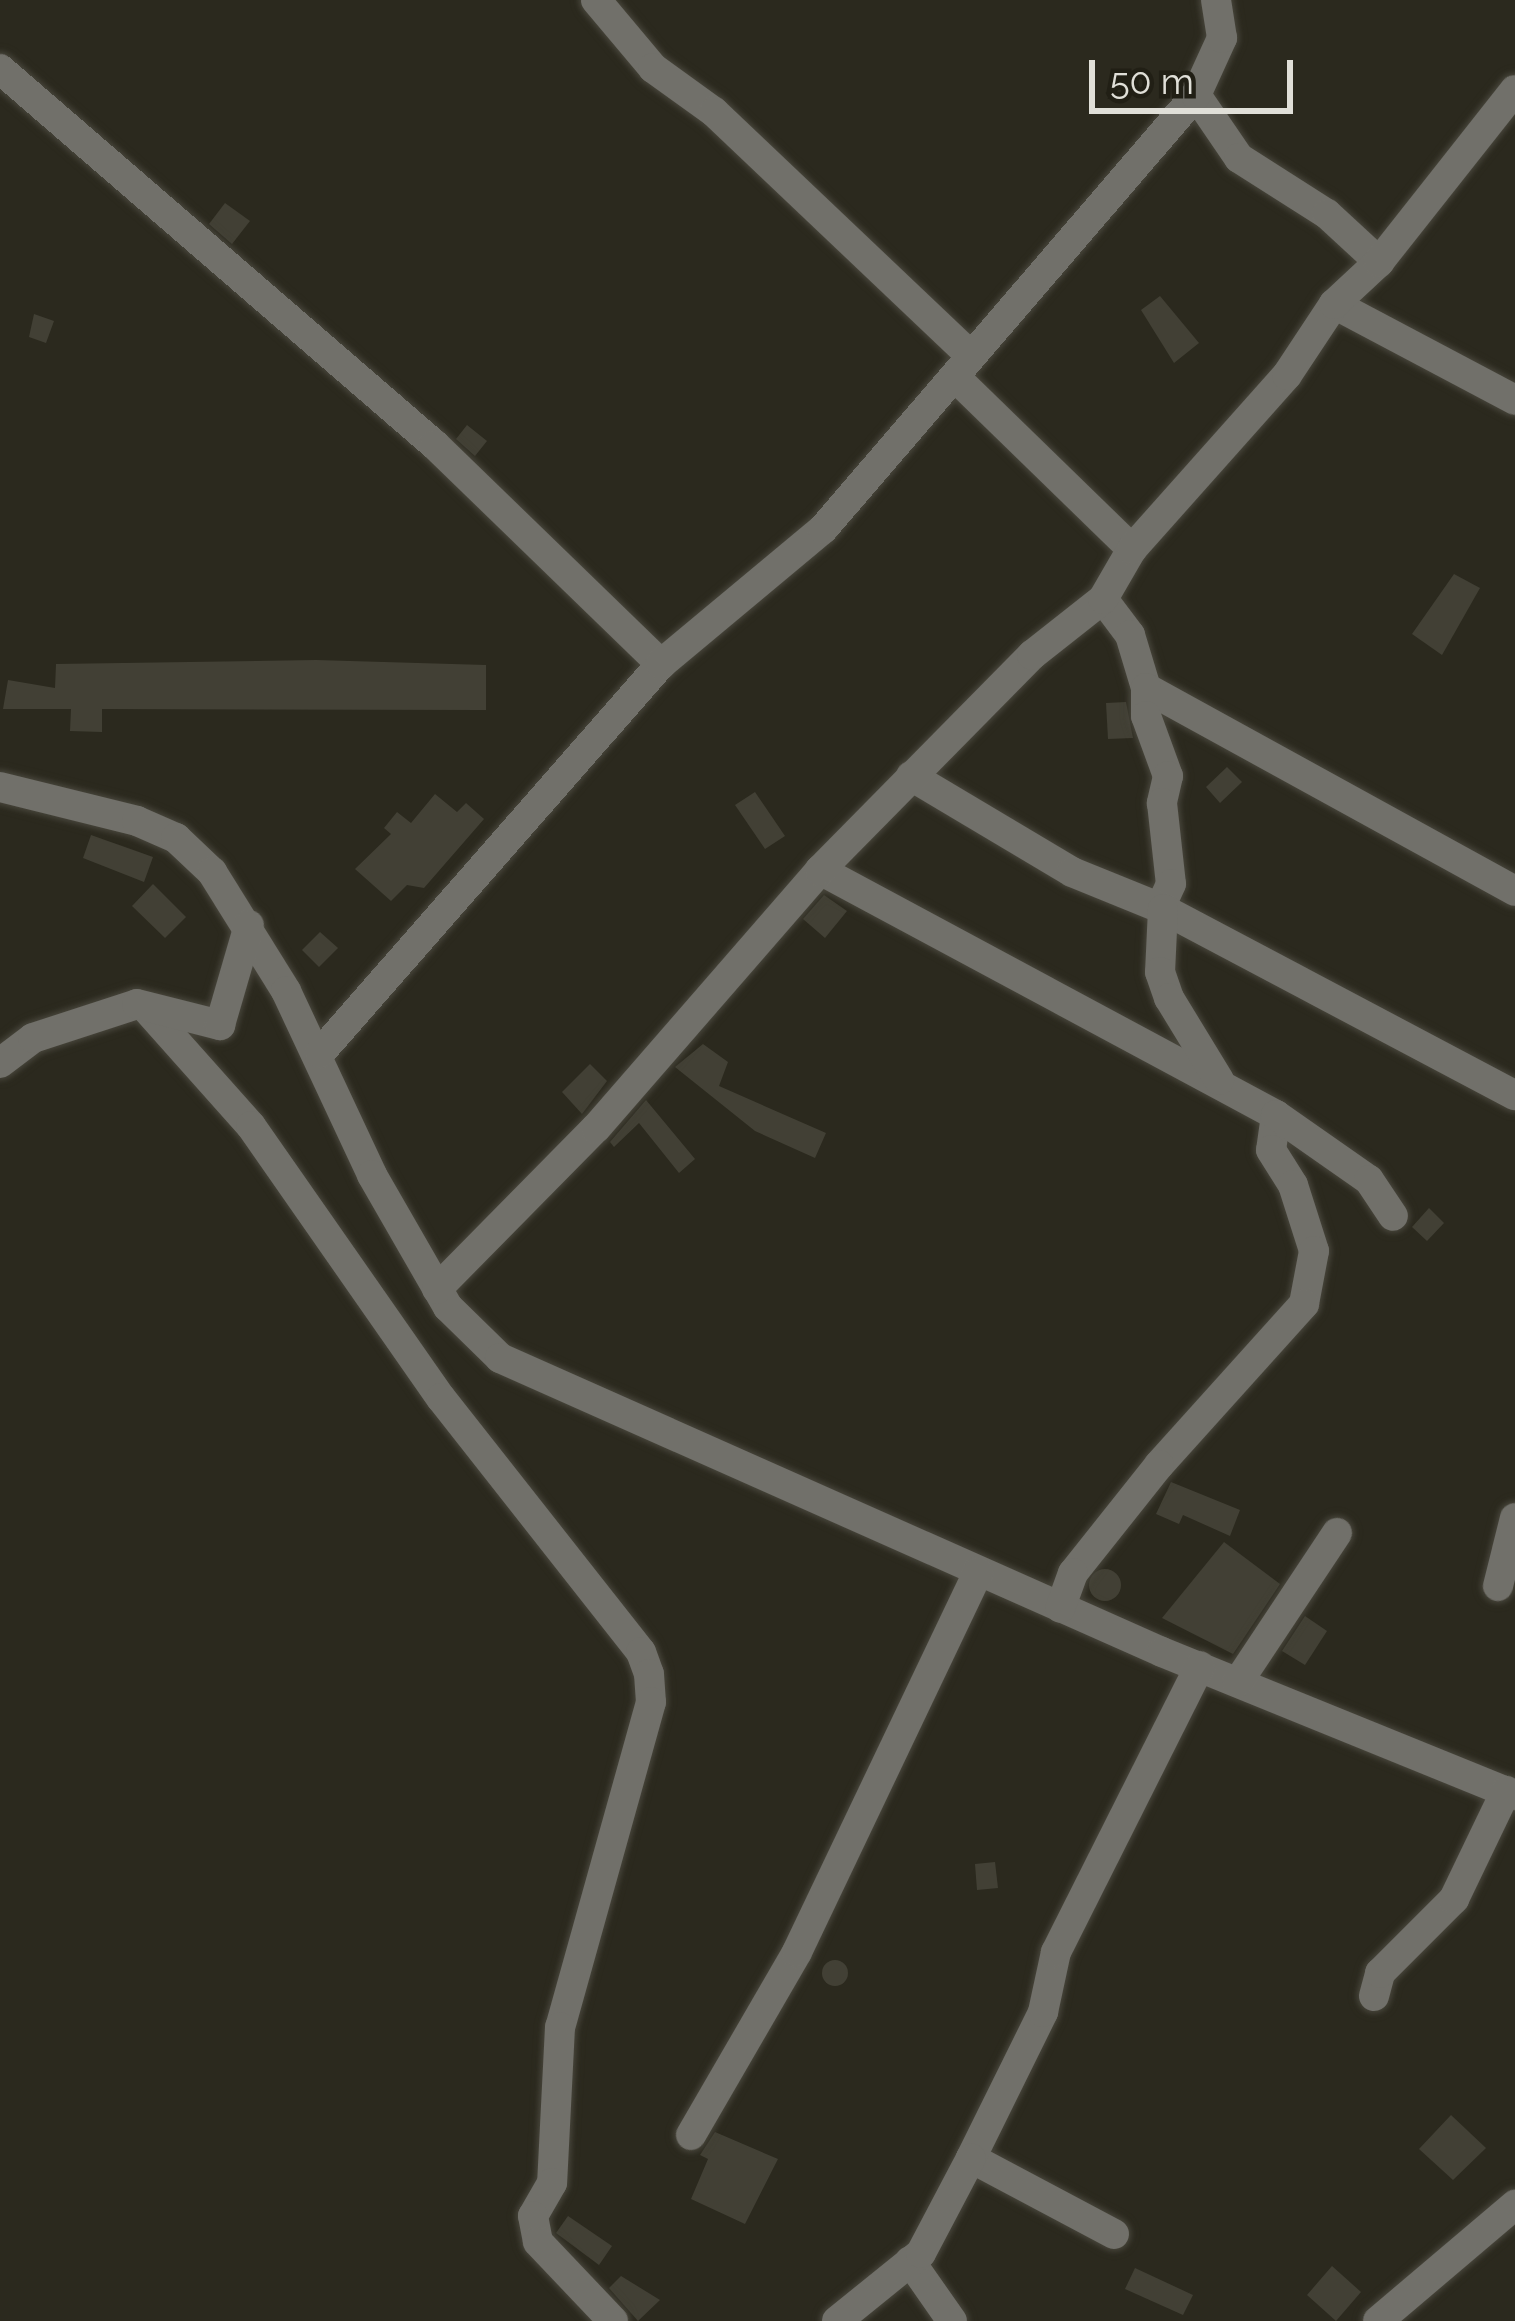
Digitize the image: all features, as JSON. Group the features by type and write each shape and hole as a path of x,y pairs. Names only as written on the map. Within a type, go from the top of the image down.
{"street":[{"path":"596,0 653,68 748,143 1132,549"},
{"path":"320,1053 661,664 823,530 1196,94 1222,38 1216,0"},
{"path":"0,69 436,445 661,664"},
{"path":"437,1289 596,1128 820,870 1032,655 1103,598 1132,549 1287,376 1334,304 1378,262 1515,90"},
{"path":"1196,94 1239,158 1327,214 1378,262"},
{"path":"1334,304 1515,400"},
{"path":"1103,598 1130,635 1146,688 1146,716 1168,776 1162,803 1171,884 1161,909 1160,972 1168,998 1220,1080"},
{"path":"1146,688 1515,891"},
{"path":"911,776 1072,872 1161,909 1515,1096"},
{"path":"0,787 176,838 249,925 320,1053 372,1175 437,1289 485,1345 538,1381 838,1504 1060,1608 1511,1793 1454,1899 1380,1973 1374,1996"},
{"path":"820,870 1079,1016 1220,1080 1369,1180 1393,1216"},
{"path":"0,1063 33,1038 145,1007 220,1025 249,925"},
{"path":"145,1007 251,1126 441,1398 641,1652 649,1674 651,1702 560,2027 552,2183 533,2216 538,2242 613,2321"},
{"path":"1060,1608 1073,1573 1159,1465 1304,1304 1314,1251 1293,1185 1271,1150 1276,1115"},
{"path":"1498,1586 1515,1518"},
{"path":"1238,1682 1337,1533"},
{"path":"691,2135 797,1952 978,1572"},
{"path":"837,2321 910,2261 971,2158 1043,2012 1056,1952 1199,1666"},
{"path":"971,2158 1114,2234"},
{"path":"1378,2321 1515,2205"},
{"path":"910,2261 952,2321"}],"building":[{"path":"225,203 250,221 232,244 209,224"},
{"path":"1160,296 1199,343 1174,363 1141,310"},
{"path":"34,314 54,321 46,343 29,337"},
{"path":"467,425 487,441 475,456 456,439"},
{"path":"1454,574 1480,588 1442,655 1412,634"},
{"path":"316,660 486,665 486,710 102,709 102,732 70,731 71,709 3,709 8,680 55,688 56,664"},
{"path":"1126,702 1133,738 1108,739 1106,703"},
{"path":"1227,767 1242,782 1220,803 1206,787"},
{"path":"755,792 785,836 765,849 735,805"},
{"path":"435,794 457,812 466,803 484,819 424,888 407,885 391,901 355,869 391,834 384,828 397,812 411,823"},
{"path":"91,835 153,857 144,882 83,858"},
{"path":"153,884 186,917 165,938 132,906"},
{"path":"824,895 847,911 825,938 803,919"},
{"path":"320,932 338,948 319,967 302,950"},
{"path":"703,1044 728,1062 719,1086 826,1133 815,1158 755,1131 675,1067"},
{"path":"590,1064 607,1081 582,1114 562,1092"},
{"path":"646,1100 695,1159 679,1173 639,1123 614,1147 610,1142"},
{"path":"1429,1208 1444,1223 1427,1241 1412,1227"},
{"path":"1171,1482 1240,1510 1230,1536 1183,1515 1179,1524 1156,1514"},
{"path":"1224,1542 1280,1584 1233,1654 1162,1618"},
{"path":"1105,1569 1116,1574 1121,1585 1116,1596 1105,1601 1094,1596 1089,1585 1094,1574"},
{"path":"1305,1616 1327,1631 1305,1665 1282,1651"},
{"path":"995,1862 998,1888 977,1890 975,1864"},
{"path":"835,1960 848,1973 835,1986 822,1973"},
{"path":"1451,2115 1486,2148 1453,2180 1419,2149"},
{"path":"715,2132 778,2159 745,2224 691,2199 708,2159 700,2155"},
{"path":"568,2216 612,2246 599,2265 556,2233"},
{"path":"1332,2266 1361,2292 1336,2321 1307,2295"},
{"path":"1135,2268 1193,2295 1183,2315 1125,2289"},
{"path":"621,2276 660,2300 638,2321 609,2288"}]}
